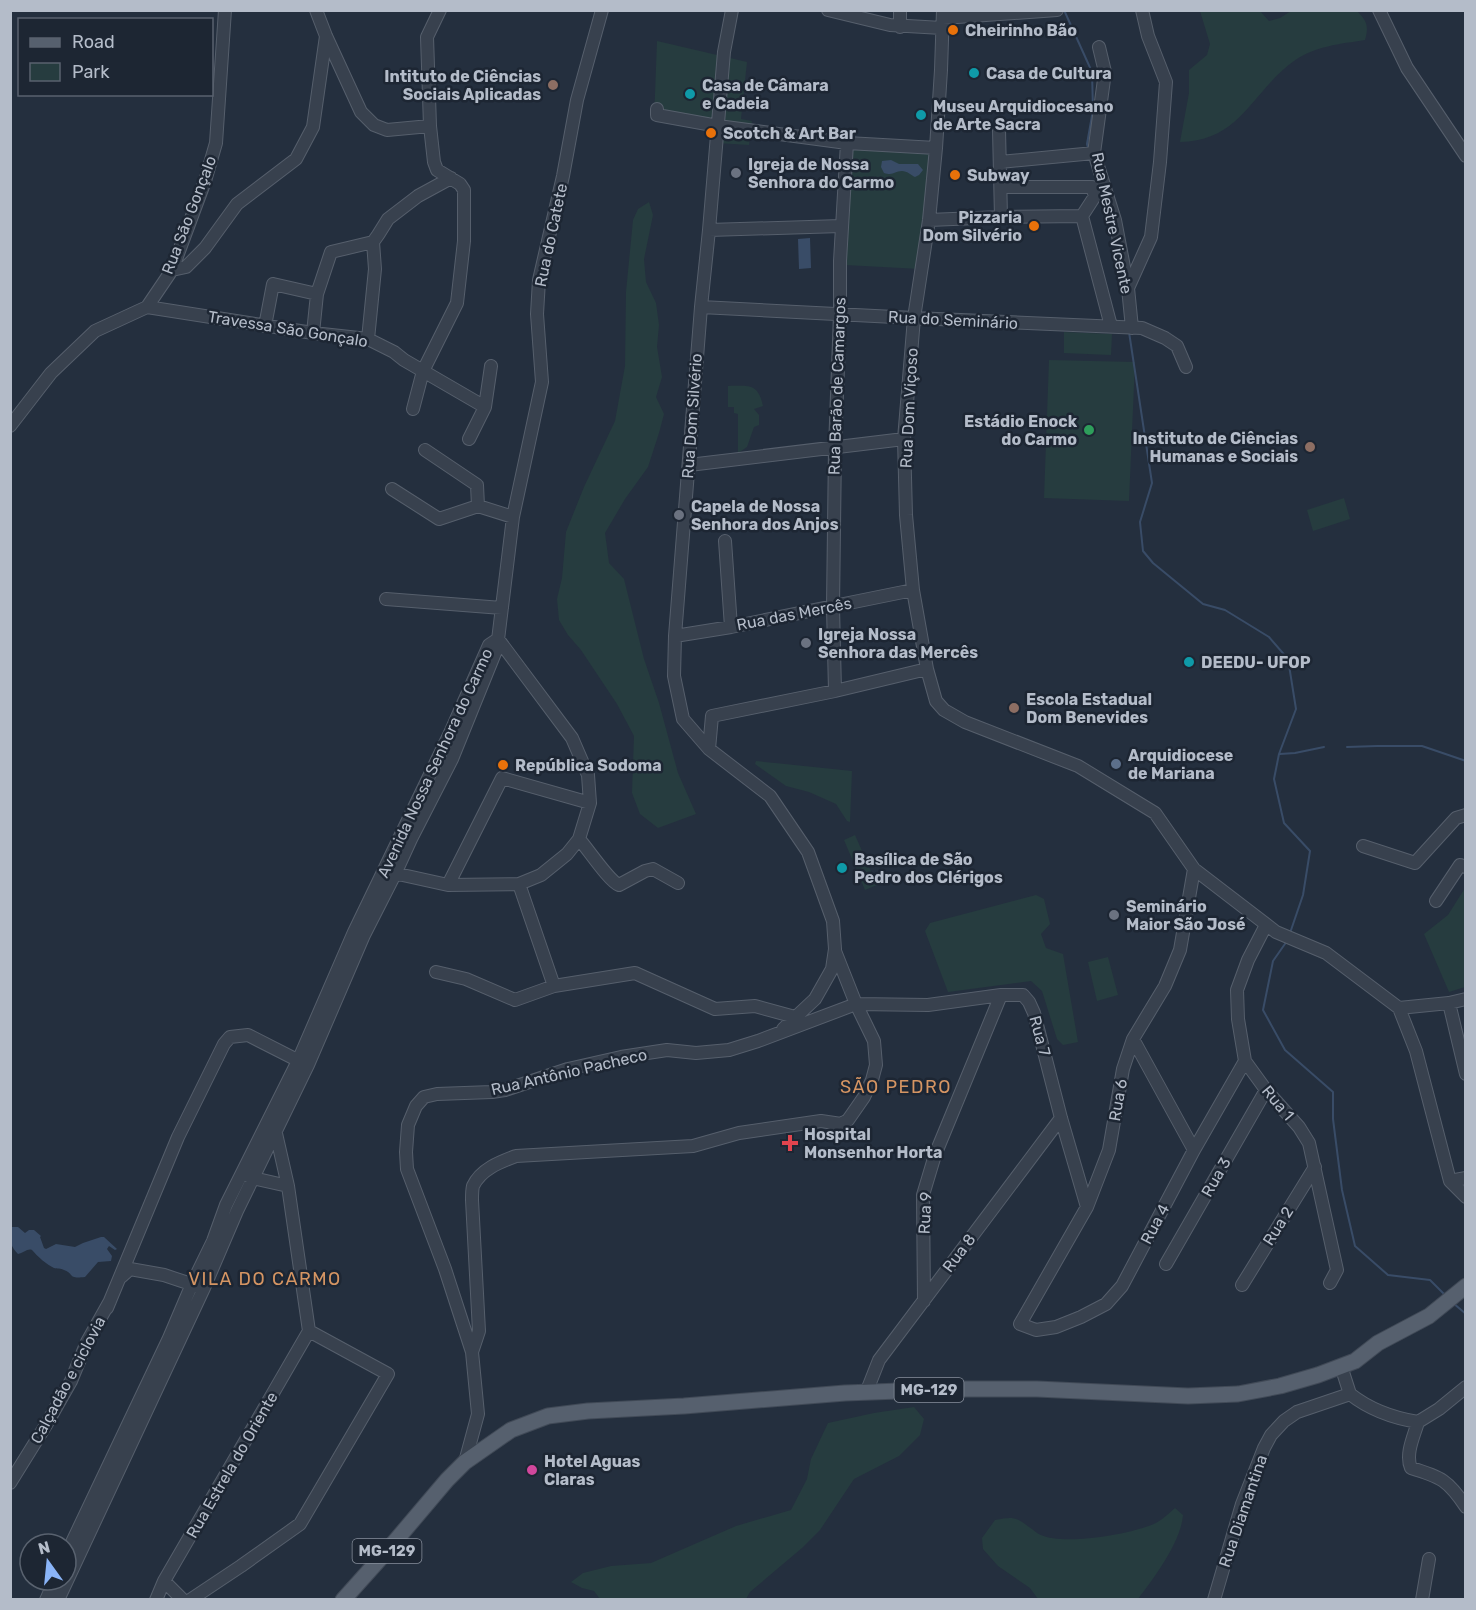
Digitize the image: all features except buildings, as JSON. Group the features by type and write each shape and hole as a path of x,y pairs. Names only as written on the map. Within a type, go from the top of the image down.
{"main road":[{"name":"MG-129","path":"343,1599 465,1462 511,1430 548,1416 588,1411 866,1392 954,1389 1037,1389 1188,1396 1238,1394 1280,1386 1355,1361 1378,1343 1428,1316 1464,1288"}],"street":[{"name":"Rua São Gonçalo","path":"147,306 172,270 205,181 216,143 225,10"},
{"path":"316,10 361,112 374,125 387,130 430,126"},
{"path":"413,409 423,371 457,303 464,241 464,190 460,184 437,170 430,126 427,37 440,10"},
{"name":"Rua do Catete","path":"498,639 513,517 542,382 537,314 539,280 563,176 577,100 602,10"},
{"name":"Rua Dom Silvério","path":"732,10 724,52 701,307 675,636 674,676 683,719 710,749 753,783"},
{"path":"828,10 900,27 943,19 1057,10"},
{"path":"900,10 900,27"},
{"path":"1128,288 1151,237 1166,82 1148,36 1142,10"},
{"path":"1379,10 1407,68 1466,156"},
{"name":"Rua Dom Viçoso","path":"943,19 936,148 929,220 914,318 904,439 906,515 913,590 927,669 936,701 944,710 965,722 1078,766 1155,813 1194,869 1271,928 1326,952 1399,1008"},
{"path":"172,270 186,267 205,248 237,204 296,159 313,127 326,36"},
{"name":"Rua Mestre Vicente","path":"1099,47 1105,72 1094,153 1115,220 1128,288 1126,327"},
{"path":"657,109 657,115 718,126 847,143 936,148"},
{"path":"999,130 1001,216"},
{"name":"Rua Barão de Camargos","path":"835,691 833,607 835,448 841,226 847,143"},
{"path":"1000,162 1094,153"},
{"path":"368,339 375,269 373,242 387,219 418,196 451,178"},
{"path":"1001,187 1092,187 1095,196 1082,216"},
{"path":"929,220 1001,216 1082,216"},
{"path":"1082,216 1126,327"},
{"path":"709,230 841,226"},
{"path":"313,333 317,294 331,252 373,242"},
{"path":"265,326 273,284 317,294"},
{"path":"10,426 51,373 95,331 147,306"},
{"name":"Travessa São Gonçalo","path":"147,306 265,326 368,339 394,352 485,407"},
{"name":"Rua do Seminário","path":"701,307 1126,327 1165,338 1177,345 1185,367"},
{"path":"469,439 485,407 491,366"},
{"path":"689,465 904,439"},
{"path":"425,450 477,485 478,506"},
{"path":"392,489 438,519 478,506 513,517"},
{"path":"724,540 731,627"},
{"name":"Rua das Mercês","path":"675,636 913,590"},
{"path":"386,599 502,608"},
{"path":"390,872 448,885 519,884 541,875 567,854 579,839 590,803 588,775 572,738 498,639"},
{"name":"Avenida Nossa Senhora do Carmo","path":"58,1599 80,1537 303,1063 359,934 390,872 489,645 498,639"},
{"name":"Avenida Nossa Senhora do Carmo","path":"390,872 411,839 452,759 497,648 498,639"},
{"path":"710,749 712,716 835,691 927,669"},
{"path":"440,754 452,759"},
{"path":"448,885 502,778 590,803"},
{"name":"Rua Antônio Pacheco","path":"753,783 770,796 808,852 833,921 835,949 832,969 825,984 815,999 779,1032"},
{"path":"1363,846 1415,863 1456,818 1466,815"},
{"path":"579,839 612,882 619,885 653,869 678,883"},
{"path":"1437,901 1460,865 1466,867"},
{"name":"Rua 6","path":"1020,1324 1086,1207 1109,1150 1123,1069 1134,1039 1165,986 1179,950 1194,869"},
{"path":"519,884 554,986"},
{"name":"Rua 1","path":"1271,928 1248,960 1237,990 1238,1019 1245,1061 1266,1090 1299,1127 1309,1143 1337,1270 1330,1284"},
{"path":"465,1462 478,1414 472,1352 479,1331 473,1186 484,1171 516,1156 693,1146 732,1134 821,1121 842,1124 848,1120 864,1097 876,1065 874,1041 856,1004 835,949"},
{"path":"436,972 466,979 515,1000 554,986 635,973 715,1009 755,1006 795,1017"},
{"name":"Rua 7","path":"856,1004 928,1005 1001,995 1023,995 1034,1013 1086,1207"},
{"name":"Rua 9","path":"924,1301 923,1195 935,1155 1001,995"},
{"path":"1466,999 1399,1008 1416,1051 1450,1181 1466,1197"},
{"path":"1449,1003 1466,1074"},
{"name":"Rua Antônio Pacheco","path":"472,1352 445,1269 408,1169 406,1152 408,1125 416,1106 424,1097 437,1094 492,1092 568,1069 666,1050 696,1053 729,1050 856,1004"},
{"path":"107,1308 178,1137 224,1044 230,1037 248,1035 303,1063"},
{"path":"1134,1039 1194,1150"},
{"name":"Rua Antônio Pacheco","path":"584,1057 654,1044 686,1044 696,1053"},
{"name":"Rua 4","path":"1020,1324 1036,1330 1056,1327 1106,1304 1122,1286 1194,1150 1245,1061"},
{"name":"Rua 3","path":"1166,1264 1266,1090"},
{"name":"Rua 8","path":"866,1392 879,1360 1061,1118"},
{"path":"190,1599 300,1524 388,1374 309,1331 288,1186 271,1127"},
{"name":"Rua 2","path":"1242,1286 1315,1167"},
{"path":"248,1176 288,1186"},
{"path":"1450,1181 1466,1178"},
{"path":"107,1308 121,1276 130,1269 164,1275 198,1286"},
{"name":"Calçadão e ciclovia","path":"10,1483 71,1381 87,1342 107,1308"},
{"name":"Rua Estrela do Oriente","path":"156,1599 164,1581 309,1331"},
{"path":"1341,1366 1350,1394 1361,1403 1399,1419 1418,1422 1439,1409 1466,1387"},
{"name":"Rua Diamantina","path":"1214,1599 1242,1504 1271,1435 1284,1421 1297,1412 1350,1394"},
{"path":"1418,1422 1408,1456 1411,1468 1437,1476 1448,1484 1466,1507"},
{"path":"1422,1599 1429,1559"},
{"path":"164,1581 183,1599"}],"green space":[{"path":"1200,11 1260,11 1269,21 1280,18 1291,11 1357,11 1365,21 1367,31 1365,40 1328,46 1302,56 1280,73 1232,124 1218,133 1201,139 1180,142 1189,93 1189,70 1207,55 1210,44"},
{"path":"657,41 747,62 741,119 752,121 749,145 717,143 717,122 654,121"},
{"path":"849,145 935,154 920,269 845,265"},
{"path":"649,202 653,215 644,259 646,282 656,303 659,325 657,347 662,377 656,397 664,414 648,467 625,499 605,533 609,563 624,579 644,659 678,773 696,814 658,828 640,814 632,793 634,736 617,704 559,620 557,599 562,578 566,532 615,421 625,366 626,292 633,220 638,209"},
{"path":"1064,332 1112,334 1111,355 1064,353"},
{"name":"Estádio Enock do Carmo","path":"1049,360 1135,362 1129,501 1044,498"},
{"path":"728,386 751,387 758,393 763,406 754,409 759,415 759,425 754,427 747,447 738,453 738,414 734,413 734,407 728,407"},
{"path":"1344,498 1350,519 1313,531 1307,510"},
{"path":"756,761 852,771 850,822 836,804 809,792 786,786 755,764"},
{"path":"855,835 877,885 865,890 844,840"},
{"path":"1465,888 1465,987 1449,992 1424,934 1448,915"},
{"path":"1036,895 1044,899 1050,924 1041,934 1046,948 1063,954 1078,1042 1063,1045 1057,1039 1042,991 1031,981 948,992 925,931 930,923"},
{"path":"1108,957 1118,995 1097,1001 1088,962"},
{"path":"914,1407 924,1419 920,1435 899,1456 854,1479 820,1530 750,1592 746,1599 600,1599 594,1591 571,1582 583,1573 611,1566 651,1563 736,1526 791,1510 807,1479 811,1459 828,1423"},
{"path":"1175,1508 1183,1515 1177,1537 1166,1559 1138,1599 1038,1599 1030,1588 998,1566 983,1549 982,1538 995,1520 1013,1518 1041,1535 1052,1538 1081,1539 1116,1535 1145,1527 1159,1521"}],"water":[{"path":"891,160 899,164 918,164 923,170 915,177 904,171 884,173 881,167 882,161"},
{"path":"810,238 811,268 799,269 798,239"},
{"path":"10,1227 18,1227 25,1233 34,1230 41,1236 46,1249 56,1244 75,1247 104,1237 117,1249 109,1246 107,1249 112,1256 111,1261 98,1262 85,1277 73,1277 63,1269 51,1267 32,1250 18,1254 12,1245"}],"waterway":[{"path":"1064,10 1092,72 1093,110 1088,148"},
{"path":"1129,332 1152,483 1140,522 1143,551 1153,563 1203,604 1225,610 1269,637 1288,659 1296,709 1279,754 1274,779 1284,823 1310,851 1303,895 1290,933"},
{"path":"1347,747 1422,746 1466,761"},
{"path":"1280,754 1324,747"},
{"path":"1287,941 1273,961 1263,1010 1285,1050 1333,1092 1333,1119 1342,1190 1355,1246 1388,1275 1430,1280 1445,1295"},
{"path":"1453,1303 1466,1314"}],"place":[{"name":"Cheirinho Bão","path":"953,30"},
{"name":"Casa de Cultura","path":"974,73"},
{"name":"Intituto de Ciências Sociais Aplicadas","path":"553,85"},
{"name":"Casa de Câmara e Cadeia","path":"690,94"},
{"name":"Museu Arquidiocesano de Arte Sacra","path":"921,115"},
{"name":"Scotch & Art Bar","path":"711,133"},
{"name":"Igreja de Nossa Senhora do Carmo","path":"736,173"},
{"name":"Subway","path":"955,175"},
{"name":"Pizzaria Dom Silvério","path":"1034,226"},
{"name":"Estádio Enock do Carmo","path":"1089,430"},
{"name":"Instituto de Ciências Humanas e Sociais","path":"1310,447"},
{"name":"Capela de Nossa Senhora dos Anjos","path":"679,515"},
{"name":"Igreja Nossa Senhora das Mercês","path":"806,643"},
{"name":"DEEDU- UFOP","path":"1189,662"},
{"name":"Escola Estadual Dom Benevides","path":"1014,708"},
{"name":"Arquidiocese de Mariana","path":"1116,764"},
{"name":"República Sodoma","path":"503,765"},
{"name":"Basílica de São Pedro dos Clérigos","path":"842,868"},
{"name":"Seminário Maior São José","path":"1114,915"},
{"name":"Hospital Monsenhor Horta","path":"790,1143"},
{"name":"Hotel Aguas Claras","path":"532,1470"}],"district":[{"name":"SÃO PEDRO","path":"896,1087"},
{"name":"VILA DO CARMO","path":"265,1279"}]}
